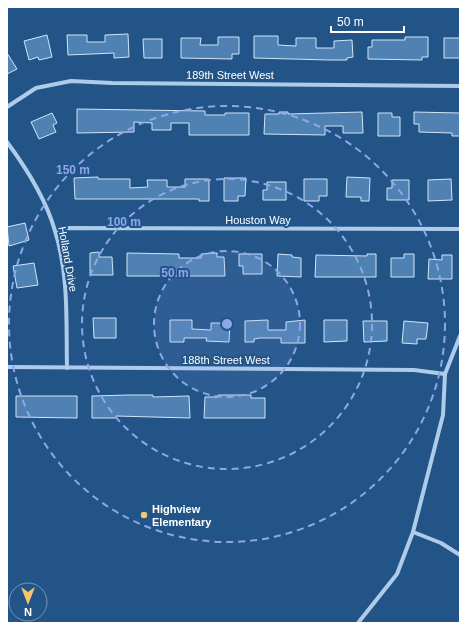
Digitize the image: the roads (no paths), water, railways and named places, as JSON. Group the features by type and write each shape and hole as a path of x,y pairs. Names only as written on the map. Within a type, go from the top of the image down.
{"street":[{"name":"189th Street West","path":"7,106 36,88 71,81 112,83 460,86"},
{"name":"Holland Drive","path":"7,142 37,187 55,231 65,280 67,368"},
{"name":"Houston Way","path":"55,231 65,228 460,229"},
{"path":"358,623 397,574 413,532 443,415 445,374 460,336"},
{"name":"188th Street West","path":"7,368 414,370 445,374"},
{"path":"413,532 441,543 460,555"}],"place":[{"name":"Highview Elementary","path":"144,515"}]}
